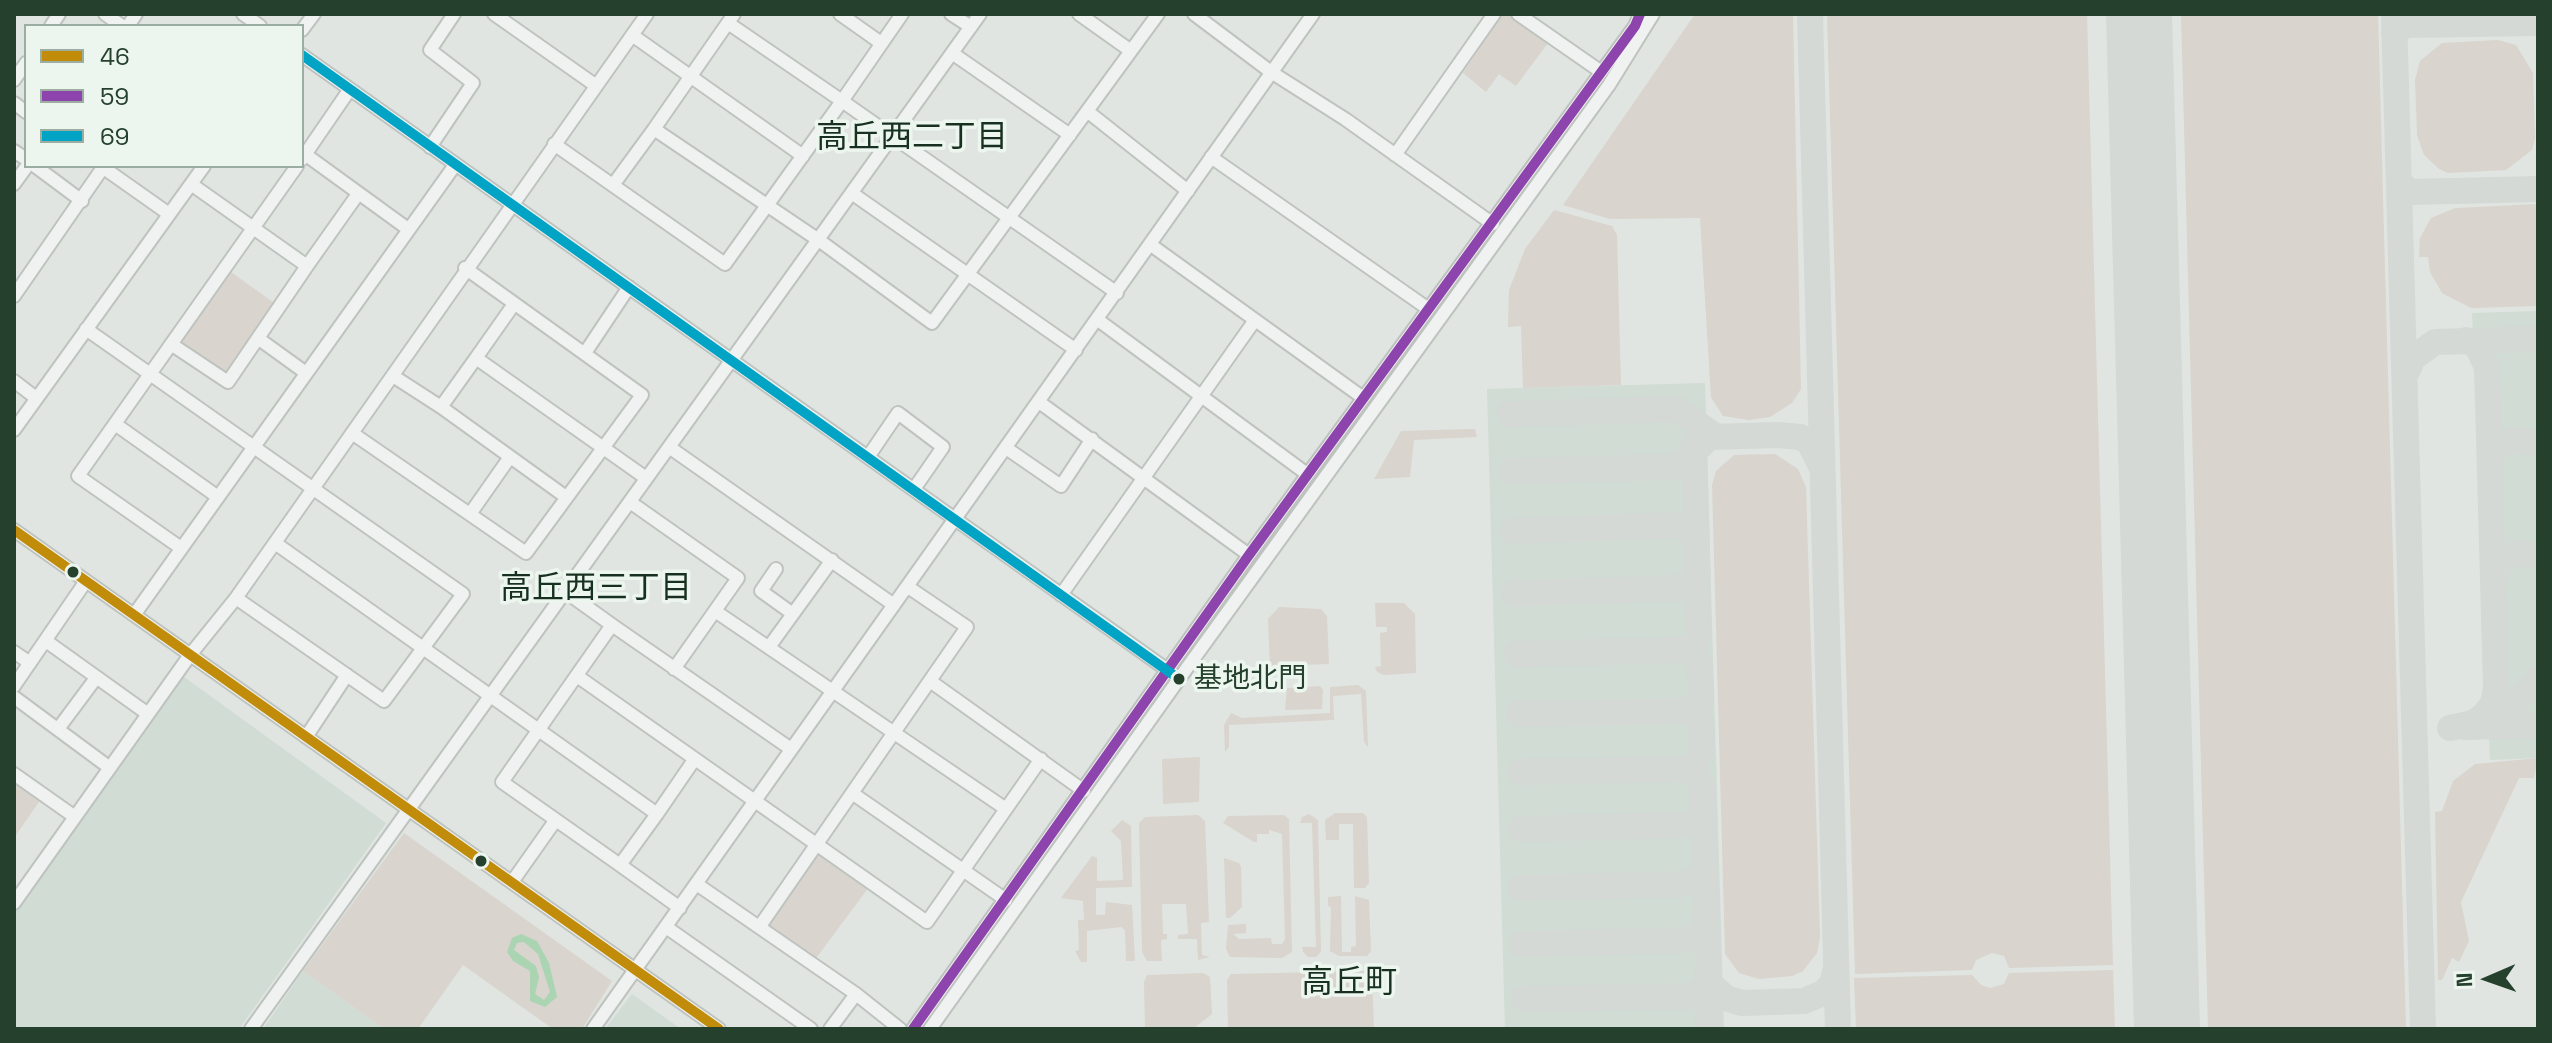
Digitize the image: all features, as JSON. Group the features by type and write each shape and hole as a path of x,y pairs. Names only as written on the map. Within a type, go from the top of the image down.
{"street":[{"path":"430,147 473,83 430,50 454,14"},
{"path":"494,14 595,85"},
{"path":"14,903 190,655 236,598 393,376 465,268 647,14"},
{"path":"840,14 881,43"},
{"path":"554,144 725,264 902,14"},
{"path":"951,14 971,27"},
{"path":"251,1029 490,693 820,241 980,14"},
{"path":"1079,14 1131,51"},
{"path":"654,129 820,241 932,323 1158,14"},
{"path":"1194,14 1271,72 1503,230"},
{"path":"593,1029 1313,14"},
{"path":"1395,155 1494,14"},
{"path":"1518,14 1600,71"},
{"path":"913,1029 1084,791 1166,670 1640,14"},
{"path":"930,1029 1609,85 1653,14"},
{"path":"613,185 731,19 842,101 1117,293"},
{"path":"632,35 803,156"},
{"path":"952,53 1070,135"},
{"path":"304,56 1179,679"},
{"path":"304,154 350,89"},
{"path":"1087,111 1188,191"},
{"path":"304,156 408,229"},
{"path":"1211,157 1427,308"},
{"path":"134,615 455,165"},
{"path":"38,168 82,201"},
{"path":"14,296 102,168"},
{"path":"106,168 169,214"},
{"path":"14,430 203,168"},
{"path":"181,548 78,476 296,168"},
{"path":"191,184 307,266"},
{"path":"171,344 228,382 358,194"},
{"path":"853,194 1076,350"},
{"path":"1151,245 1362,397"},
{"path":"352,433 526,553 642,395 465,268"},
{"path":"585,353 629,287"},
{"path":"441,407 514,304"},
{"path":"1098,320 1307,474"},
{"path":"1061,595 1255,320"},
{"path":"86,329 463,594 384,701 236,598"},
{"path":"259,339 306,373"},
{"path":"476,358 646,478"},
{"path":"393,376 566,497"},
{"path":"14,381 36,398"},
{"path":"1039,402 1249,555"},
{"path":"868,457 898,413 943,447 914,489"},
{"path":"115,424 218,497"},
{"path":"1006,448 1061,486 1092,439"},
{"path":"669,447 894,605"},
{"path":"470,514 510,457"},
{"path":"630,502 738,578 674,669"},
{"path":"14,530 719,1029"},
{"path":"275,543 539,727 657,814"},
{"path":"769,647 832,560"},
{"path":"776,569 761,591 793,614"},
{"path":"14,686 86,581"},
{"path":"760,926 967,627 908,587"},
{"path":"566,592 791,749"},
{"path":"715,611 1006,809"},
{"path":"612,625 502,782 680,908"},
{"path":"46,641 148,714"},
{"path":"14,652 30,663"},
{"path":"306,737 347,675"},
{"path":"577,676 813,846 927,922 1041,759"},
{"path":"58,729 96,678"},
{"path":"930,681 1084,791"},
{"path":"14,697 110,768"},
{"path":"620,865 694,760"},
{"path":"14,774 75,817"},
{"path":"852,793 1006,900"},
{"path":"512,882 555,821"},
{"path":"698,885 856,994 900,1029"},
{"path":"666,927 811,1029"},
{"path":"830,1029 856,994"}],"shaded area":[{"path":"1695,14 1793,14 1801,389 1792,403 1770,417 1749,420 1723,416 1711,397 1700,218 1610,219 1563,205"},
{"path":"1827,14 2087,14 2113,965 2009,968 2004,956 1992,953 1976,960 1972,970 1855,974"},
{"path":"2181,14 2378,14 2406,1029 2208,1029"},
{"path":"1510,15 1548,43 1516,86 1499,74 1486,92 1463,73 1501,16"},
{"path":"2498,40 2516,45 2533,73 2535,138 2532,150 2506,170 2448,173 2424,155 2417,135 2415,80 2420,61 2442,43"},
{"path":"2538,204 2538,306 2471,308 2442,293 2430,272 2428,257 2419,257 2420,238 2431,218 2455,208"},
{"path":"1554,210 1612,226 1617,235 1621,385 1523,388 1521,326 1508,327 1509,290 1525,249"},
{"path":"231,272 277,305 228,377 179,343"},
{"path":"2538,311 2538,758 2490,760 2472,313"},
{"path":"1705,383 1724,1029 1505,1029 1487,389"},
{"path":"1475,429 1477,437 1414,440 1410,477 1374,479 1401,431"},
{"path":"1775,454 1798,469 1806,487 1820,937 1817,953 1803,971 1792,976 1759,979 1739,973 1725,954 1712,485 1716,471 1734,455"},
{"path":"1375,603 1404,603 1415,614 1416,673 1384,675 1377,672 1375,667 1381,666 1380,633 1387,632 1387,627 1376,627"},
{"path":"1279,607 1321,609 1327,616 1329,664 1270,666 1268,619"},
{"path":"184,677 386,823 239,1029 14,1029 14,912 180,678"},
{"path":"1358,685 1366,691 1368,747 1364,742 1361,694 1333,696 1334,720 1229,725 1229,747 1225,752 1224,725 1231,713 1242,718 1330,713 1330,687"},
{"path":"1320,686 1323,690 1322,709 1285,710 1287,688"},
{"path":"1200,757 1199,802 1163,804 1162,759"},
{"path":"2538,758 2534,778 2519,778 2461,902 2469,941 2459,962 2452,958 2442,980 2438,980 2435,812 2442,811 2453,781 2475,764"},
{"path":"14,779 41,799 14,838"},
{"path":"1335,813 1363,813 1367,817 1369,883 1365,888 1354,888 1353,824 1339,824 1339,840 1326,840 1325,820"},
{"path":"1309,814 1318,820 1321,952 1316,957 1308,957 1302,947 1316,947 1312,823 1300,823 1302,817"},
{"path":"1198,815 1205,821 1209,922 1201,923 1202,955 1210,957 1198,960 1197,939 1178,939 1178,935 1188,934 1186,904 1162,904 1163,934 1167,934 1167,939 1161,940 1162,961 1147,961 1142,952 1139,823 1145,817"},
{"path":"1284,815 1289,819 1292,952 1282,958 1230,957 1226,949 1228,925 1246,924 1246,933 1233,934 1239,939 1271,938 1272,944 1282,944 1285,939 1282,834 1269,830 1269,834 1257,834 1257,842 1254,842 1223,823 1228,816"},
{"path":"1122,820 1131,826 1132,887 1096,888 1096,915 1105,915 1106,902 1132,905 1135,961 1126,961 1125,930 1121,927 1087,931 1087,962 1081,962 1075,951 1079,950 1078,920 1084,920 1083,901 1061,898 1092,856 1097,858 1097,881 1123,880 1121,841 1111,831"},
{"path":"404,833 612,981 582,1029 553,1029 463,965 418,1029 384,1029 303,971"},
{"path":"815,852 869,887 814,961 763,926"},
{"path":"1224,858 1239,863 1241,867 1242,907 1230,918 1226,918"},
{"path":"1341,896 1342,952 1351,952 1351,947 1356,946 1355,896 1369,900 1371,951 1367,956 1339,956 1330,951 1331,907 1328,906 1328,897"},
{"path":"521,934 537,941 549,963 557,997 545,1007 530,1001 530,971 513,961 507,952 512,938","holes":["524,942 538,954 550,992 544,1000 535,994 539,977 536,966 514,950 517,943"]},
{"path":"2113,970 2115,1029 1856,1029 1854,978 1972,975 1981,985 1990,988 2004,984 2009,973"},
{"path":"303,971 384,1029 263,1029"},
{"path":"1366,971 1372,978 1374,1029 1228,1029 1227,980 1231,974"},
{"path":"1203,973 1210,977 1212,1014 1193,1029 1145,1029 1144,982 1147,975"},
{"path":"632,994 681,1029 605,1029"}],"taxiway":[{"path":"1810,14 1838,1029"},
{"path":"2394,14 2423,1029"},
{"path":"2394,34 2405,25 2538,23"},
{"path":"2399,182 2410,192 2538,189"},
{"path":"2405,376 2413,358 2435,342 2538,339"},
{"path":"2450,728 2473,723 2483,716 2493,704 2496,688 2487,367 2477,346 2466,340"},
{"path":"1510,414 1676,409 1715,436"},
{"path":"1512,471 1673,467 1686,461 1709,437 1778,435 1800,437 1809,442 1822,468"},
{"path":"2490,466 2492,455 2502,444 2517,439 2538,445"},
{"path":"1694,444 1697,545"},
{"path":"1513,531 1679,525 1693,533 1697,548 1698,637 1692,647 1682,650 1693,654 1699,663 1701,691 1699,704 1684,711 1700,720 1702,747 1695,765 1685,769 1696,773 1702,787 1709,983 1726,998 1742,1003 1804,1001 1823,993 1832,984 1836,968"},
{"path":"2494,581 2495,571 2504,557 2522,553 2538,557"},
{"path":"1515,593 1679,588 1692,583 1698,572"},
{"path":"1517,654 1682,650"},
{"path":"2513,706 2538,679"},
{"path":"1519,714 1684,711"},
{"path":"2466,727 2538,725"},
{"path":"1520,772 1685,769"},
{"path":"1520,829 1684,825 1698,821 1703,809"},
{"path":"1521,888 1685,884 1699,880 1704,868"},
{"path":"1522,944 1686,940 1700,936 1705,924"},
{"path":"1707,975 1708,1029"},
{"path":"1524,999 1689,996 1702,992 1707,980"}],"runway":[{"path":"2139,14 2167,1029"}],"transit line":[{"name":"59","path":"913,1029 1249,555 1635,26 1640,14"},
{"name":"69","path":"304,56 1179,679"},
{"name":"46","path":"14,530 719,1029"}],"place":[{"name":"基地北門","path":"1179,679"}],"district":[{"name":"高丘西二丁目","path":"912,138"},
{"name":"高丘西三丁目","path":"596,589"},
{"name":"高丘町","path":"1349,983"}]}
